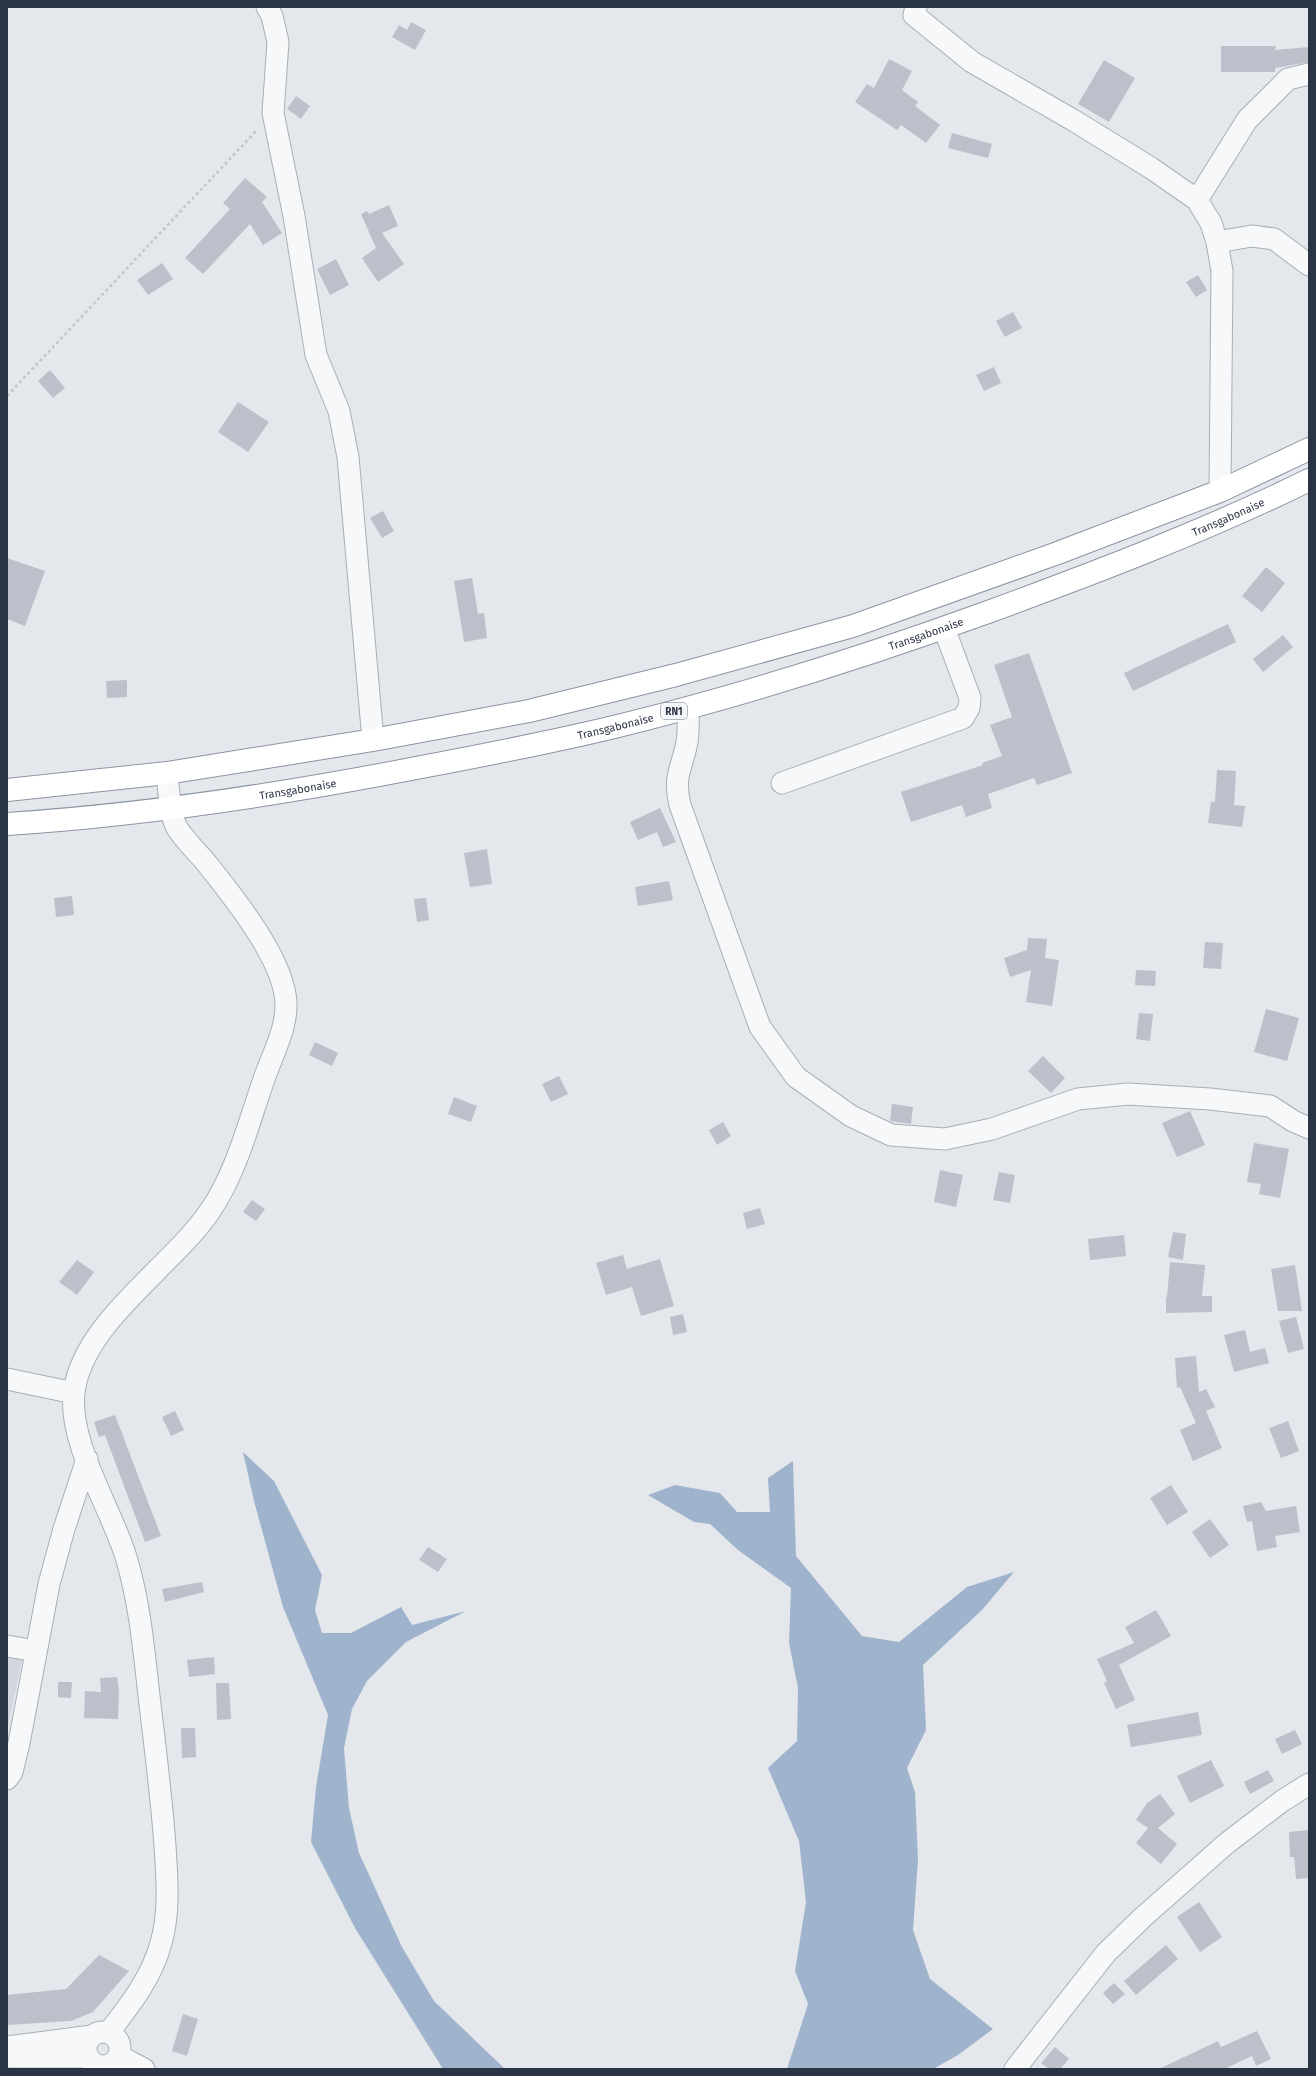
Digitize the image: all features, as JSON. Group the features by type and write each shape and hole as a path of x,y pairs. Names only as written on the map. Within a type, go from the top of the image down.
{"highway":[{"path":"7,790 167,773 373,740 537,709 676,675 852,626 1055,554 1220,491 1309,449"},
{"name":"Transgabonaise","path":"7,824 93,818 172,809 367,778 540,744 688,708 778,682 944,628 1144,553 1309,480"}],"street":[{"path":"267,7 272,16 278,42 273,113 294,216 316,355 340,411 348,457 373,740"},
{"path":"912,10 972,62 1080,124 1151,168 1198,200 1210,223 1217,242 1222,271 1220,491"},
{"path":"1198,200 1247,120 1288,79 1309,74"},
{"path":"1217,242 1252,236 1274,239 1309,264"},
{"path":"782,783 963,718 969,708 970,698 944,628"},
{"path":"688,708 688,736 676,782 680,805 760,1027 796,1077 851,1116 892,1135 945,1139 992,1130 1078,1099 1128,1094 1210,1099 1270,1106 1309,1128"},
{"path":"7,2046 101,2034 118,2040 120,2046 119,2056 114,2062 103,2066 92,2062 88,2057 86,2046 101,2034 138,1994 161,1943 166,1919 168,1886 163,1813 136,1596 126,1556 87,1459 76,1426 74,1393 79,1374 94,1343 127,1300 194,1232 222,1192 247,1131 284,1023 286,1002 281,978 243,908 176,826 167,773"},
{"path":"7,1379 74,1393"},
{"path":"7,1779 12,1772 19,1743 49,1584 64,1529 87,1459"},
{"path":"7,1646 36,1651"},
{"path":"1015,2069 1106,1953 1142,1918 1226,1843 1282,1801 1309,1784"},
{"path":"7,2056 88,2057"},
{"path":"119,2056 144,2069"}],"path":[{"path":"7,396 273,113"}],"shaded area":[{"path":"7,1657 22,1660 7,1731"}],"water":[{"path":"243,1452 274,1481 322,1575 315,1610 322,1633 351,1633 401,1607 412,1625 466,1611 406,1642 367,1681 352,1709 344,1748 349,1808 359,1853 402,1947 434,2001 505,2069 443,2069 355,1928 311,1842 316,1787 328,1715 283,1607 254,1501"},
{"path":"793,1461 796,1556 862,1636 899,1642 967,1587 1014,1572 982,1610 923,1665 926,1730 907,1768 915,1792 918,1859 913,1930 930,1979 993,2029 958,2055 933,2069 787,2069 808,2004 795,1971 806,1902 799,1841 768,1768 797,1741 798,1688 789,1643 791,1588 738,1550 710,1524 694,1522 648,1495 675,1485 720,1493 737,1512 770,1512 768,1478"}],"building":[{"path":"411,22 426,30 415,50 392,37 399,25 407,30"},
{"path":"1221,46 1276,46 1275,50 1309,47 1309,62 1275,68 1275,72 1221,72"},
{"path":"889,59 912,71 902,90 918,102 915,106 940,125 926,143 901,125 897,130 855,102 867,84 874,88"},
{"path":"1104,60 1135,78 1109,122 1078,104"},
{"path":"296,96 310,106 301,119 287,109"},
{"path":"952,133 992,144 988,158 948,148"},
{"path":"245,178 267,197 262,202 282,233 263,245 250,224 203,274 185,258 230,209 223,203"},
{"path":"389,205 398,226 382,233 404,264 378,282 362,258 376,248 361,214 367,211 369,214"},
{"path":"336,259 349,285 330,295 317,269"},
{"path":"162,263 173,279 148,295 137,280"},
{"path":"1198,275 1207,290 1196,297 1186,282"},
{"path":"1013,312 1022,328 1005,337 996,321"},
{"path":"994,367 1001,383 984,391 976,375"},
{"path":"50,370 65,388 53,398 38,381"},
{"path":"238,402 269,422 248,452 218,432"},
{"path":"383,511 394,531 382,538 370,518"},
{"path":"7,558 45,571 25,626 7,619"},
{"path":"1266,567 1285,583 1262,612 1242,596"},
{"path":"472,578 478,614 484,613 487,638 464,642 454,581"},
{"path":"1228,624 1236,642 1133,691 1124,673"},
{"path":"1283,635 1293,647 1263,672 1253,659"},
{"path":"1029,653 1072,773 1037,785 1034,778 988,794 992,808 966,817 962,805 911,822 901,792 983,765 982,763 1002,756 990,725 1012,717 994,665"},
{"path":"127,680 127,697 107,698 106,681"},
{"path":"1217,770 1236,771 1234,805 1245,806 1242,827 1208,823 1211,802 1215,802"},
{"path":"660,808 676,842 663,847 657,832 638,840 630,822"},
{"path":"487,849 492,884 470,887 464,853"},
{"path":"669,881 673,900 638,906 635,887"},
{"path":"72,896 74,915 56,917 54,898"},
{"path":"426,898 429,920 417,922 414,899"},
{"path":"1028,938 1047,939 1045,958 1059,960 1052,1006 1026,1002 1031,970 1010,977 1004,958 1027,950"},
{"path":"1205,942 1223,943 1221,969 1203,968"},
{"path":"1136,970 1156,971 1155,986 1135,985"},
{"path":"1266,1009 1299,1018 1287,1061 1254,1052"},
{"path":"1139,1013 1153,1014 1150,1041 1136,1039"},
{"path":"315,1042 338,1053 332,1066 309,1055"},
{"path":"1043,1056 1065,1078 1051,1093 1028,1071"},
{"path":"559,1076 568,1094 551,1102 542,1084"},
{"path":"454,1097 477,1106 471,1122 448,1114"},
{"path":"892,1104 913,1107 911,1124 890,1121"},
{"path":"1190,1111 1205,1145 1177,1157 1162,1123"},
{"path":"723,1122 731,1136 717,1145 709,1130"},
{"path":"1254,1143 1289,1149 1280,1198 1259,1194 1261,1184 1247,1182"},
{"path":"940,1170 963,1175 956,1207 934,1202"},
{"path":"999,1172 1015,1175 1010,1203 993,1200"},
{"path":"252,1200 265,1209 256,1221 243,1212"},
{"path":"760,1208 765,1224 747,1229 743,1213"},
{"path":"1173,1232 1186,1234 1183,1260 1168,1257"},
{"path":"1124,1235 1126,1256 1090,1260 1088,1239"},
{"path":"623,1255 627,1269 660,1259 674,1306 641,1316 632,1287 606,1295 596,1263"},
{"path":"77,1260 94,1272 77,1295 59,1282"},
{"path":"1170,1262 1205,1265 1202,1296 1212,1296 1212,1312 1166,1313 1166,1297"},
{"path":"1295,1265 1302,1311 1278,1311 1271,1269"},
{"path":"683,1314 687,1332 673,1335 670,1317"},
{"path":"1296,1317 1304,1349 1288,1353 1279,1321"},
{"path":"1245,1330 1250,1352 1265,1348 1269,1363 1234,1372 1224,1335"},
{"path":"1196,1356 1199,1392 1206,1389 1215,1407 1206,1411 1222,1448 1193,1461 1180,1430 1196,1423 1180,1387 1177,1388 1175,1358"},
{"path":"175,1411 184,1430 171,1436 162,1417"},
{"path":"115,1415 161,1536 145,1542 105,1435 99,1437 94,1422"},
{"path":"1288,1421 1299,1451 1281,1458 1269,1428"},
{"path":"1171,1485 1188,1512 1167,1525 1150,1498"},
{"path":"1261,1502 1266,1511 1296,1506 1300,1532 1275,1536 1277,1547 1257,1551 1252,1521 1247,1522 1243,1506"},
{"path":"1210,1519 1229,1545 1210,1558 1192,1532"},
{"path":"428,1547 447,1559 438,1572 419,1560"},
{"path":"202,1582 204,1592 165,1602 162,1589"},
{"path":"1156,1610 1171,1636 1119,1665 1135,1700 1116,1709 1104,1683 1107,1681 1097,1659 1134,1643 1125,1627"},
{"path":"214,1657 215,1674 189,1677 187,1660"},
{"path":"117,1677 119,1692 118,1719 84,1718 85,1691 101,1692 100,1678"},
{"path":"58,1682 72,1682 71,1698 58,1697"},
{"path":"216,1683 229,1683 231,1719 217,1720"},
{"path":"1198,1712 1202,1735 1131,1747 1127,1725"},
{"path":"181,1728 195,1728 196,1757 182,1758"},
{"path":"1295,1730 1302,1744 1282,1754 1275,1739"},
{"path":"1211,1760 1224,1786 1190,1803 1177,1776"},
{"path":"1268,1770 1274,1781 1250,1794 1244,1782"},
{"path":"1160,1794 1175,1814 1158,1828 1177,1844 1161,1864 1136,1843 1148,1828 1136,1820 1147,1803"},
{"path":"1309,1830 1309,1878 1296,1879 1294,1857 1290,1857 1289,1832"},
{"path":"1199,1902 1222,1937 1200,1952 1177,1917"},
{"path":"1166,1945 1178,1959 1136,1995 1124,1981"},
{"path":"99,1955 129,1971 93,2012 71,2021 7,2025 7,1995 66,1989"},
{"path":"1114,1983 1125,1994 1113,2004 1103,1993"},
{"path":"183,2014 198,2019 187,2056 172,2051"},
{"path":"1257,2031 1271,2059 1256,2066 1252,2056 1224,2069 1159,2069 1218,2041 1221,2047"},
{"path":"1055,2047 1069,2059 1060,2069 1049,2069 1041,2063"}]}
